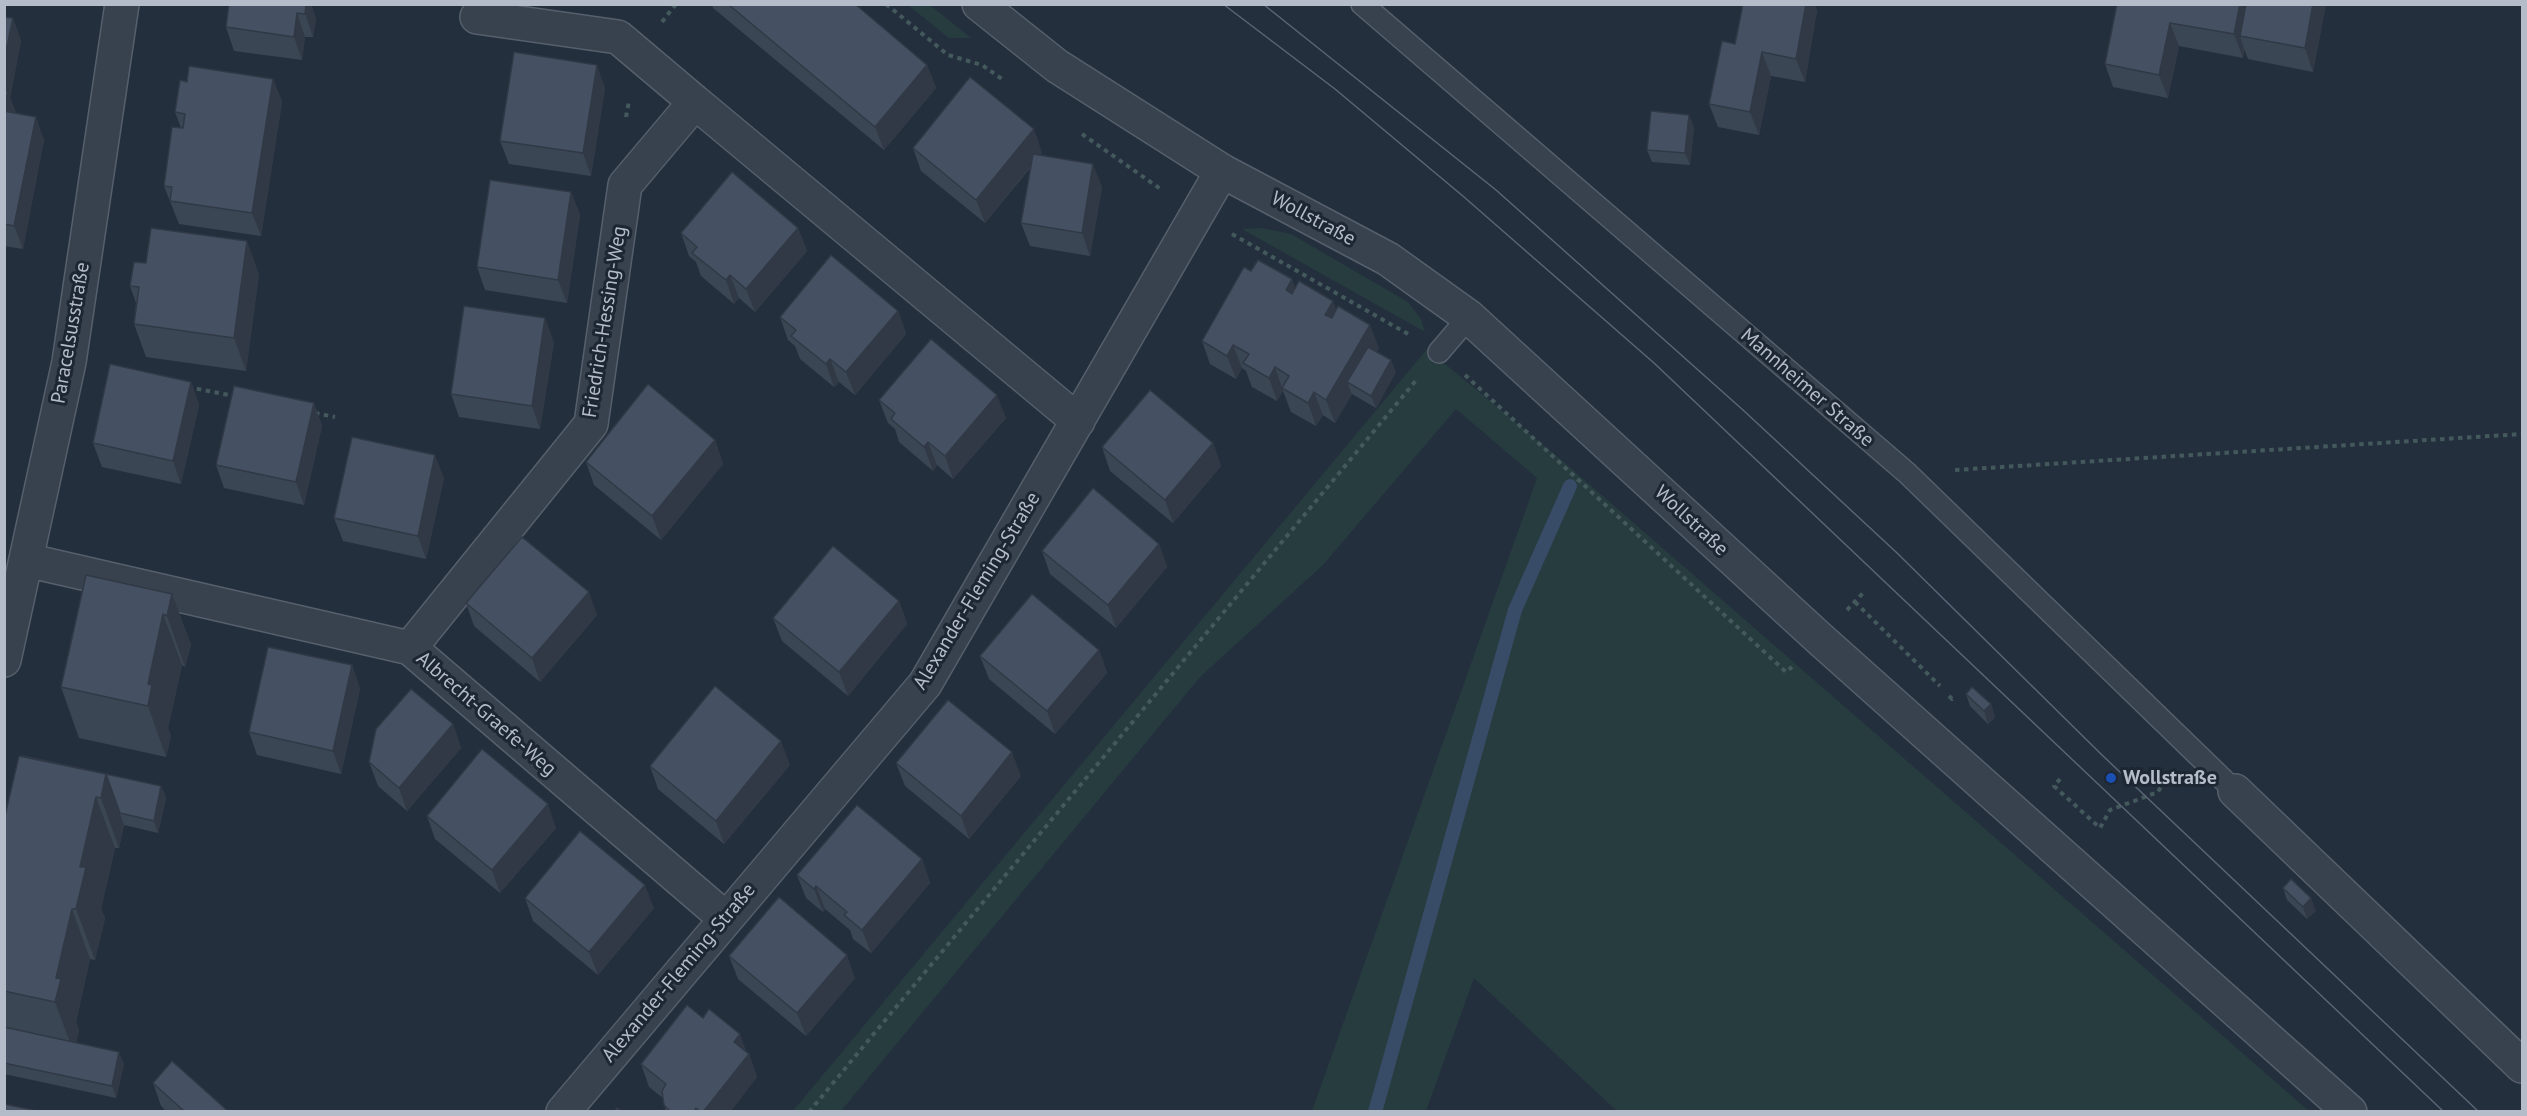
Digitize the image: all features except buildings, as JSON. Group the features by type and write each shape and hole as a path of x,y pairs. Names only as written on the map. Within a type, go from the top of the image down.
{"street":[{"name":"Paracelsusstraße","path":"4,660 8,626 26,560 69,362 122,4"},
{"name":"Wollstraße","path":"979,4 1057,66 1222,171 1388,259 1469,317 1820,639 2350,1112"},
{"path":"477,16 618,38 1078,421"},
{"name":"Friedrich-Hessing-Weg","path":"410,648 591,424 625,185 695,102"},
{"name":"Alexander-Fleming-Straße","path":"563,1112 925,684 1222,171"},
{"name":"Albrecht-Graefe-Weg","path":"26,560 410,648 725,918"},
{"path":"2235,791 2523,1066"}],"lane":[{"name":"Mannheimer Straße","path":"1362,4 1906,473 2235,791"},
{"path":"1439,352 1469,317"}],"path":[{"path":"886,4 948,55 982,65 1011,85"},
{"path":"1080,133 1197,214 1439,352 1786,672 1820,639"},
{"path":"809,1112 1439,352"},
{"path":"184,386 242,398"},
{"path":"312,412 335,417"},
{"path":"1906,473 2523,434"},
{"path":"1865,591 1855,602 1952,699 1955,696"},
{"path":"2060,779 2054,786 2100,828 2110,810 2158,792 2167,776 2174,783"}],"green space":[{"path":"908,5 930,5 971,38 949,38"},
{"path":"1262,228 1291,234 1408,302 1421,319 1425,332 1242,229"},
{"path":"1427,349 1558,457 2309,1111 1617,1111 1474,978 1426,1111 1312,1111 1537,478 1456,409 1323,565 1200,677 841,1111 792,1112"}],"waterway":[{"path":"1375,1112 1515,610 1570,486"}],"tram line":[{"path":"1223,4 1335,89 1464,197 1654,363 2444,1112"},
{"path":"1263,4 1496,190 1743,410 1896,552 2102,755 2479,1112"}],"place":[{"name":"Wollstraße","path":"2111,778"}]}
